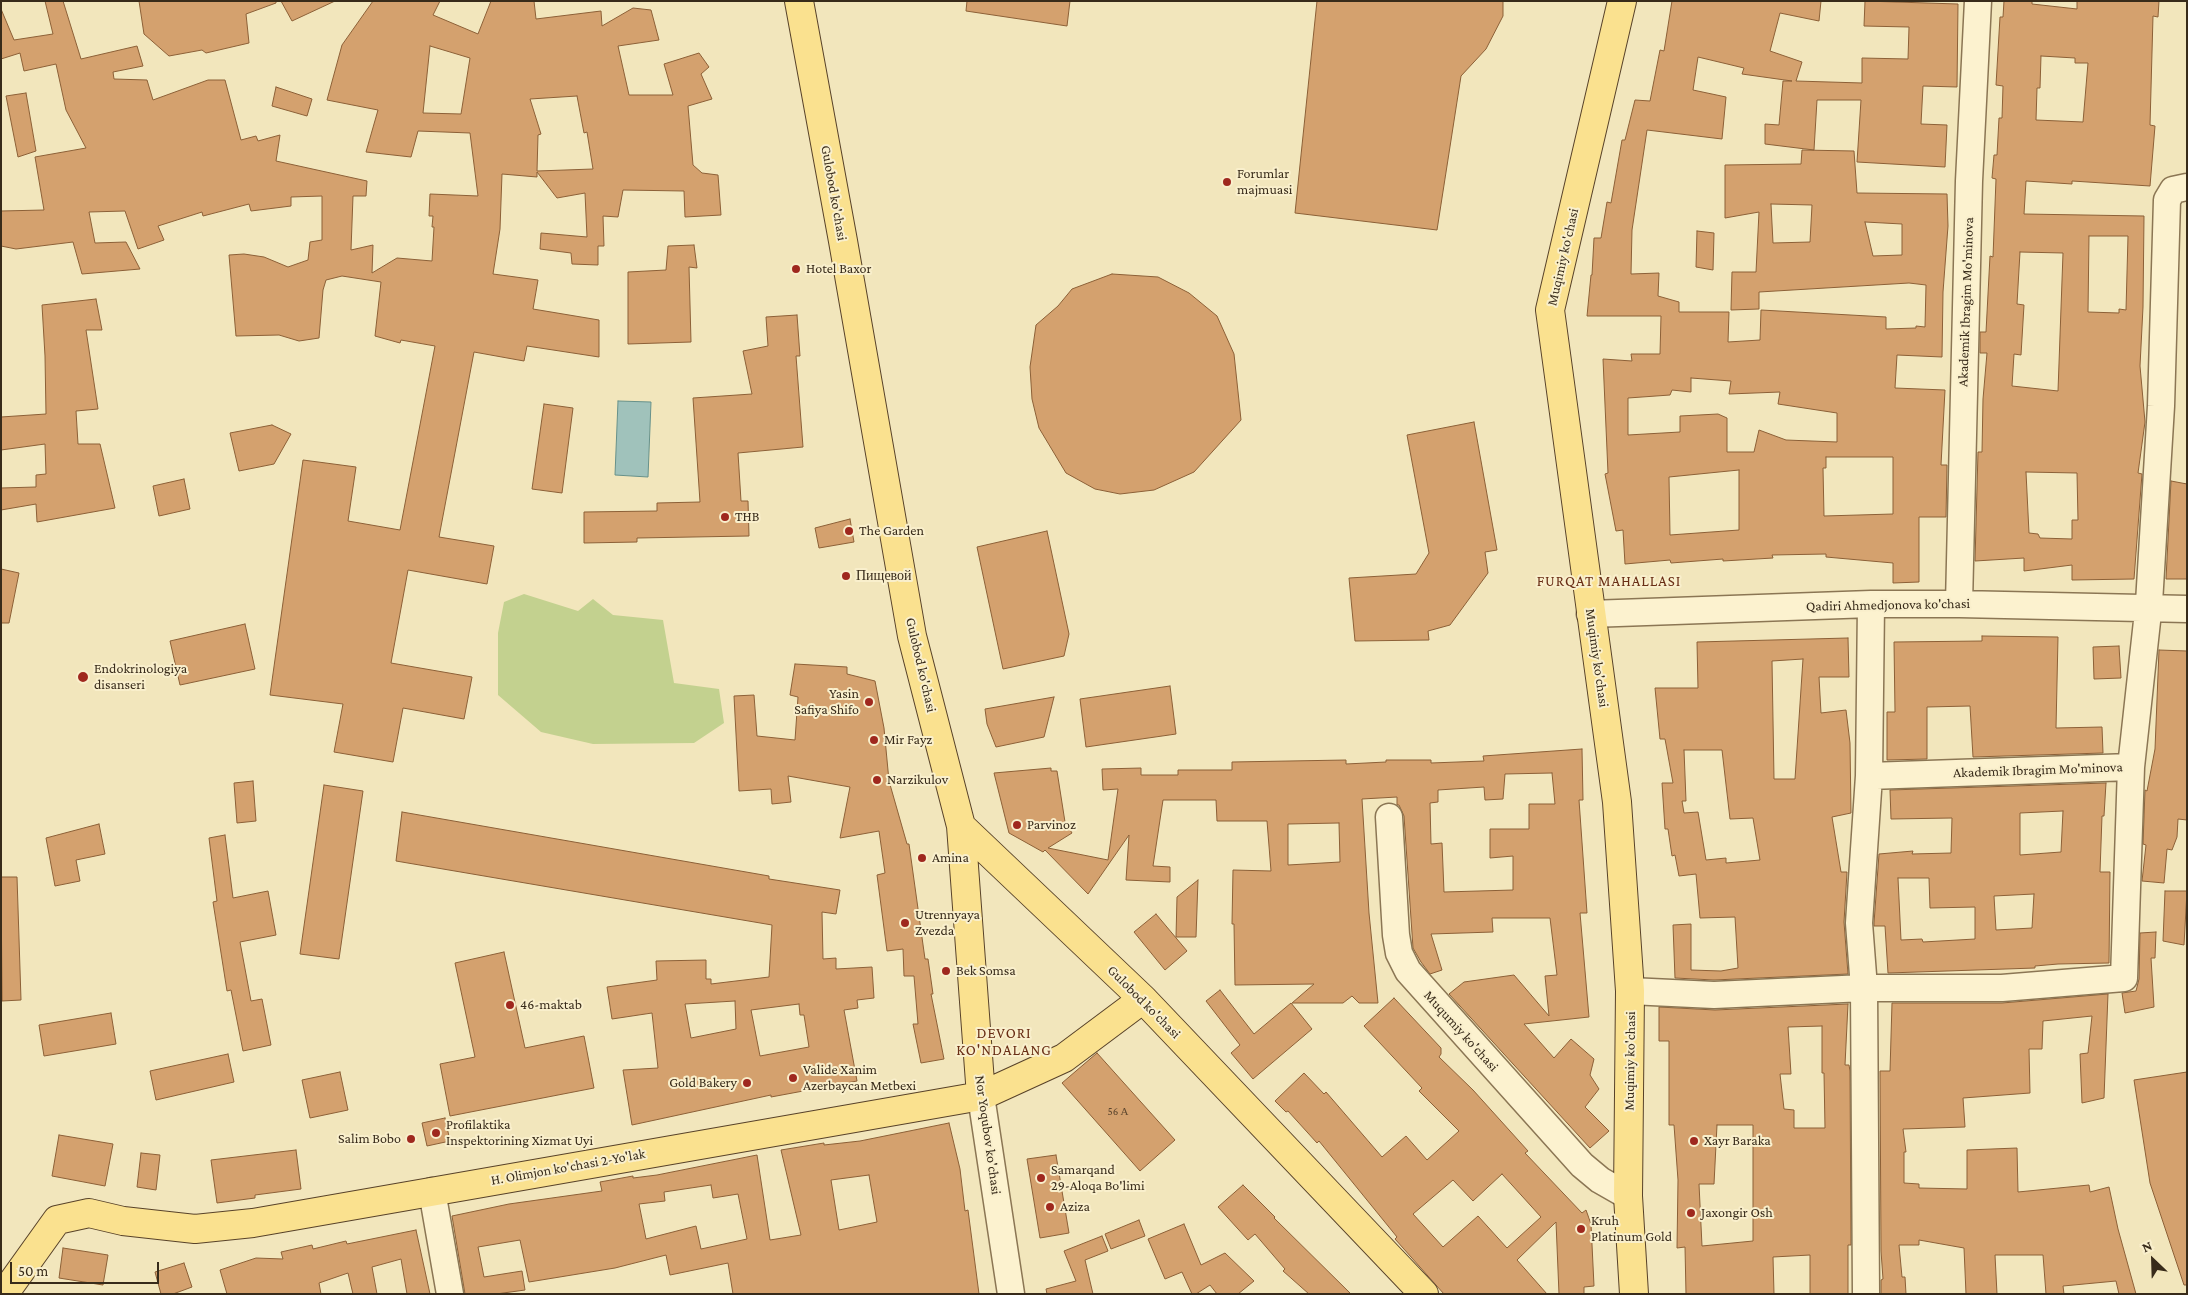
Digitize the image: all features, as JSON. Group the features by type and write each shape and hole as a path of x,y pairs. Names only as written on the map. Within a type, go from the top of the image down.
{"main road":[{"name":"Gulobod ko'chasi","path":"799,1 912,636 961,826 1143,999 1424,1294"},
{"name":"Muqimiy ko'chasi","path":"1622,1 1550,310 1617,802 1630,991 1628,1196 1634,1294"},
{"name":"Nor Yoqubov ko'chasi","path":"961,826 981,1096"},
{"name":"H. Olimjon ko'chasi 2-Yo'lak","path":"4,1294 57,1220 89,1213 123,1221 195,1230 253,1222 981,1096 1064,1058 1143,999"}],"street":[{"name":"Akademik Ibragim Mo'minova","path":"1958,604 1969,180 1978,1"},
{"name":"Akademik Ibragim Mo'minova","path":"1869,776 2131,767 2148,606 2161,406 2167,200 2173,190 2187,187"},
{"name":"Qadiri Ahmedjonova ko'chasi","path":"1590,614 1871,604 2148,606 2187,609"},
{"path":"1866,1294 1864,988 1859,923 1869,776 1871,604"},
{"path":"1630,991 1714,995 1864,988 2002,988 2124,978 2131,767"},
{"name":"Muqumiy ko'chasi","path":"1389,818 1396,935 1399,953 1408,972 1582,1165 1600,1180 1628,1196"},
{"name":"Nor Yoqubov ko'chasi","path":"981,1096 1011,1294"},
{"path":"432,1191 450,1294"}],"green space":[{"path":"524,594 578,611 593,599 613,615 663,620 674,683 719,689 724,723 694,743 593,744 541,732 498,695 498,633 504,602"}],"water":[{"path":"618,401 651,402 648,477 615,475"}],"building":[{"path":"45,1 63,1 81,59 137,46 143,66 113,72 114,79 147,80 153,100 208,80 225,80 241,140 256,136 258,141 280,135 276,161 367,181 366,196 353,196 351,250 373,245 372,273 397,258 432,261 434,227 432,227 433,216 429,216 430,194 478,196 470,133 418,131 411,157 366,152 378,110 327,100 342,45 373,1 440,1 433,15 478,34 491,1 534,1 536,19 601,11 602,26 633,8 651,10 659,40 618,46 629,95 673,95 664,64 699,53 709,67 701,74 712,99 688,106 693,165 702,173 718,175 721,215 685,217 684,191 623,190 618,217 603,216 604,246 598,246 598,265 572,264 571,253 540,249 541,233 587,237 585,193 557,198 537,172 537,177 502,174 500,229 493,274 538,280 533,309 599,320 599,357 527,346 524,361 474,352 439,537 494,546 487,584 408,570 391,663 472,677 464,719 403,708 393,762 334,752 343,704 270,695 303,460 356,467 348,521 400,530 435,346 401,340 400,343 375,336 381,282 342,276 326,280 323,290 319,338 299,341 279,335 236,336 229,255 244,254 264,257 288,267 308,260 310,242 322,240 322,196 291,197 291,206 251,211 249,204 203,216 202,212 158,226 164,240 138,249 125,211 89,212 95,243 126,242 140,269 82,274 73,242 16,249 1,246 1,211 44,210 35,157 86,148 66,110 56,64 24,71 20,53 1,59 1,9 14,40 53,34","holes":["430,46 470,58 461,114 423,113","577,96 584,133 587,132 593,169 537,171 538,135 541,134 530,99"]},
{"path":"139,1 276,1 276,3 246,14 249,43 206,53 202,50 169,56 144,34"},
{"path":"281,1 335,1 292,21"},
{"path":"967,1 1070,1 1067,26 966,11"},
{"path":"1317,1 1503,1 1503,16 1486,49 1461,76 1437,230 1295,213"},
{"path":"1672,1 1821,1 1819,21 1780,13 1770,51 1802,62 1796,81 1862,83 1862,58 1908,59 1909,27 1864,26 1865,1 1958,4 1957,87 1923,86 1921,124 1947,125 1945,167 1857,162 1861,100 1817,100 1814,150 1765,144 1765,124 1779,125 1783,81 1792,81 1742,74 1744,68 1698,57 1693,90 1726,97 1722,139 1647,130 1632,230 1631,274 1659,273 1658,296 1679,302 1679,312 1729,312 1728,342 1760,340 1761,310 1886,317 1886,329 1925,327 1926,285 1909,283 1759,292 1759,309 1731,310 1732,272 1756,272 1759,212 1725,218 1725,165 1801,164 1802,150 1854,151 1857,193 1947,194 1948,226 1943,292 1942,357 1897,355 1895,388 1945,390 1941,465 1947,465 1946,517 1919,517 1919,582 1893,583 1893,563 1826,557 1826,554 1772,555 1773,558 1723,561 1723,559 1671,563 1670,560 1625,564 1623,530 1616,531 1605,474 1608,473 1603,359 1632,361 1631,354 1660,354 1661,316 1587,316 1594,238 1601,238 1607,202 1611,203 1622,140 1625,140 1635,100 1650,101 1660,50 1664,51","holes":["1771,204 1812,205 1810,242 1773,243","1865,222 1902,224 1902,255 1873,256","1691,378 1731,381 1729,394 1780,392 1778,404 1837,413 1837,442 1786,440 1759,430 1754,452 1727,452 1727,418 1718,414 1680,416 1680,432 1628,435 1628,398 1670,395 1672,390 1691,392","1826,457 1893,457 1893,514 1824,516 1823,468 1826,468","1739,470 1739,530 1670,535 1669,477"]},
{"path":"2004,1 2032,1 2032,4 2077,9 2077,1 2159,1 2158,17 2153,16 2150,125 2155,126 2150,186 2072,181 2072,184 2026,181 2024,214 2144,216 2140,366 2145,422 2138,473 2142,474 2134,579 2072,580 2072,565 2024,571 2024,558 1975,561 1978,452 1982,452 1983,399 1987,353 1980,353 1980,332 1986,332 1990,256 1993,257 1996,179 1992,178 1994,155 1997,155 1999,118 2002,118 2003,86 1996,85 2000,17 2003,17","holes":["2041,56 2075,58 2075,63 2088,63 2083,122 2036,120 2037,88 2040,88","2089,236 2128,236 2126,310 2119,309 2119,313 2088,312","2020,252 2063,253 2058,391 2012,386 2014,354 2021,355 2024,305 2017,304","2026,472 2077,473 2078,520 2072,520 2072,539 2040,538 2038,534 2029,533"]},
{"path":"276,87 312,99 307,116 272,106"},
{"path":"26,93 36,151 18,157 6,96"},
{"path":"1697,231 1714,233 1713,270 1696,267"},
{"path":"694,245 697,268 689,267 691,342 628,344 628,272 666,270 668,246"},
{"path":"1112,274 1158,277 1189,293 1217,316 1234,354 1241,420 1194,472 1154,490 1120,494 1095,489 1066,473 1039,428 1032,399 1030,367 1036,325 1058,306 1072,289"},
{"path":"96,299 102,330 86,330 98,409 76,411 78,444 100,444 115,508 37,522 36,504 1,510 1,488 36,487 36,475 46,474 45,444 1,450 1,417 46,414 42,305"},
{"path":"797,315 800,356 796,356 803,447 738,453 741,501 748,501 749,536 637,538 637,542 584,543 584,512 657,511 657,503 700,502 693,398 752,394 743,351 768,346 766,317"},
{"path":"544,404 573,408 562,493 532,489"},
{"path":"1474,422 1497,550 1485,552 1488,573 1450,625 1428,631 1429,640 1355,641 1349,578 1416,574 1429,553 1407,435"},
{"path":"272,425 291,434 274,464 239,471 230,433"},
{"path":"184,479 190,509 159,516 153,486"},
{"path":"2171,481 2187,484 2187,579 2166,579"},
{"path":"850,519 854,542 819,548 815,528"},
{"path":"1047,531 1069,634 1064,656 1003,669 977,547"},
{"path":"1,569 19,573 9,623 1,623"},
{"path":"245,624 255,669 180,685 170,641"},
{"path":"1982,636 2058,637 2056,728 2102,727 2103,753 1973,757 1970,706 1927,707 1927,759 1887,760 1887,712 1895,712 1894,642 1982,641"},
{"path":"1848,638 1849,677 1819,677 1821,713 1846,710 1850,743 1851,813 1832,817 1841,872 1847,872 1844,922 1848,974 1714,980 1675,978 1673,925 1691,924 1691,970 1721,971 1738,968 1735,917 1700,918 1696,874 1679,876 1675,855 1672,856 1668,829 1665,829 1662,783 1673,783 1665,739 1660,739 1655,688 1698,688 1697,642","holes":["1803,659 1795,779 1774,779 1772,661","1684,750 1722,750 1730,819 1753,818 1760,860 1726,863 1726,858 1706,860 1698,812 1684,813 1682,801 1686,801"]},
{"path":"2119,646 2121,678 2094,679 2093,647"},
{"path":"2159,650 2187,651 2187,820 2178,819 2177,837 2172,850 2167,849 2164,883 2142,881 2146,845 2143,844 2145,790 2147,791 2155,749"},
{"path":"795,664 847,667 847,674 875,681 884,728 889,781 907,844 909,844 925,959 928,959 933,994 931,994 944,1059 921,1063 913,1024 918,1024 914,976 904,976 903,949 887,951 877,875 885,873 879,831 840,838 850,787 788,776 791,802 772,804 771,789 739,791 734,696 754,695 757,736 795,740 798,697 790,695"},
{"path":"1170,686 1176,734 1086,747 1080,699"},
{"path":"1054,697 1044,737 996,747 987,724 985,709"},
{"path":"1582,749 1583,800 1579,800 1587,913 1580,913 1589,1017 1524,1024 1554,1058 1571,1039 1594,1059 1590,1075 1599,1089 1585,1107 1609,1131 1590,1148 1449,994 1464,982 1514,975 1549,1016 1545,976 1557,975 1550,918 1492,918 1493,932 1431,934 1442,970 1430,974 1413,948 1404,816 1399,805 1397,805 1397,797 1362,799 1369,913 1378,1003 1359,1003 1352,996 1343,1003 1292,1003 1314,984 1235,985 1234,924 1232,924 1233,870 1271,871 1267,821 1217,821 1216,800 1163,800 1153,866 1170,867 1170,882 1126,880 1129,835 1088,894 1045,850 1043,852 1009,833 994,773 1051,768 1051,771 1057,771 1065,822 1072,833 1048,848 1108,860 1118,789 1103,790 1102,769 1141,768 1141,775 1178,775 1178,770 1232,770 1232,762 1346,760 1346,764 1386,762 1386,760 1431,760 1431,763 1484,761 1483,756","holes":["1552,773 1555,804 1529,804 1529,829 1490,829 1490,858 1513,856 1513,890 1444,892 1442,843 1431,844 1430,803 1438,802 1438,790 1484,787 1485,800 1503,799 1505,774","1339,823 1340,862 1288,865 1288,824"]},
{"path":"253,781 256,821 237,823 234,783"},
{"path":"2106,783 2104,816 2102,816 2100,872 2110,872 2109,963 2058,964 2035,966 2035,968 1888,973 1885,926 1874,926 1879,854 1913,851 1912,854 1951,853 1952,818 1891,819 1890,790","holes":["2063,811 2061,852 2020,855 2020,813","1898,878 1929,878 1930,908 1975,907 1975,939 1923,942 1922,939 1901,940","2034,894 2032,928 1996,930 1994,896"]},
{"path":"324,785 363,791 339,959 300,954"},
{"path":"402,812 769,876 769,879 840,890 836,914 822,912 823,959 836,958 836,969 872,967 874,998 857,1000 858,1008 844,1010 857,1081 771,1097 771,1095 632,1125 623,1070 658,1068 652,1013 612,1019 607,987 657,980 656,961 706,960 706,979 711,979 711,984 769,977 772,925 396,861","holes":["735,1001 736,1029 691,1038 685,1004","799,1004 800,1015 804,1015 809,1047 760,1056 751,1010"]},
{"path":"99,824 105,854 76,860 80,881 55,886 46,838"},
{"path":"225,835 233,898 268,891 276,935 240,942 251,1001 262,999 271,1045 243,1051 231,990 227,991 213,902 217,901 209,838"},
{"path":"1,877 17,877 21,1000 2,1001"},
{"path":"1198,880 1196,937 1176,937 1177,897"},
{"path":"2165,891 2187,891 2184,945 2163,941"},
{"path":"1156,914 1187,951 1165,970 1134,932"},
{"path":"2156,932 2155,958 2151,958 2154,1007 2125,1013 2122,993 2136,991 2139,979 2140,933"},
{"path":"504,952 525,1048 584,1036 594,1088 450,1116 440,1064 475,1057 455,963"},
{"path":"1220,990 1254,1034 1291,1003 1312,1029 1253,1079 1231,1053 1240,1045 1206,1001"},
{"path":"2108,994 2104,1098 2082,1103 2080,1054 2088,1053 2092,1016 2043,1021 2042,1049 2029,1049 2030,1093 1963,1098 1965,1127 1903,1129 1906,1152 1904,1152 1904,1183 1919,1184 1919,1188 1967,1189 1967,1150 2017,1148 2018,1192 2089,1185 2090,1192 2109,1187 2118,1229 2136,1294 2119,1294 2116,1281 2063,1286 2064,1294 2046,1294 2043,1255 1995,1255 1997,1294 1966,1294 1964,1248 1919,1240 1919,1245 1899,1245 1902,1277 1905,1277 1906,1294 1881,1294 1881,1280 1883,1279 1881,1251 1880,1071 1890,1071 1892,1003 2002,1003"},
{"path":"1394,998 1441,1048 1439,1057 1473,1090 1528,1151 1525,1153 1582,1213 1586,1210 1591,1224 1594,1286 1584,1287 1584,1294 1559,1294 1556,1222 1517,1260 1547,1294 1444,1294 1395,1239 1397,1237 1319,1141 1317,1143 1288,1111 1286,1112 1275,1101 1304,1073 1324,1094 1326,1092 1382,1157 1406,1136 1427,1160 1459,1131 1419,1091 1422,1088 1364,1026","holes":["1502,1174 1541,1217 1507,1248 1478,1216 1443,1247 1413,1214 1453,1180 1473,1201"]},
{"path":"1848,1004 1845,1065 1849,1065 1850,1071 1851,1245 1848,1245 1848,1294 1810,1294 1810,1255 1773,1257 1774,1294 1686,1294 1685,1247 1677,1248 1678,1180 1674,1125 1669,1125 1669,1041 1659,1041 1659,1007 1715,1010","holes":["1822,1026 1825,1128 1794,1128 1794,1110 1784,1109 1780,1074 1791,1074 1788,1027","1717,1125 1753,1125 1753,1241 1702,1246 1699,1184 1714,1184"]},
{"path":"111,1013 116,1044 44,1056 39,1025"},
{"path":"1097,1053 1175,1140 1140,1171 1062,1083"},
{"path":"228,1054 234,1082 156,1100 150,1071"},
{"path":"340,1072 348,1110 310,1118 302,1080"},
{"path":"2187,1072 2187,1285 2184,1285 2150,1183 2134,1080"},
{"path":"445,1118 450,1141 427,1146 422,1123"},
{"path":"949,1123 960,1169 965,1211 968,1210 979,1294 733,1294 728,1263 670,1275 666,1255 615,1268 529,1282 520,1240 478,1247 484,1277 522,1271 525,1290 496,1294 465,1294 452,1216 509,1204 602,1191 600,1182 633,1176 633,1178 657,1175 757,1155 770,1240 801,1235 781,1150 824,1143 824,1145 860,1141","holes":["869,1175 877,1222 839,1230 831,1180","711,1185 713,1198 738,1194 747,1239 701,1249 696,1226 646,1239 639,1204 665,1201 664,1192"]},
{"path":"59,1135 113,1144 105,1186 52,1176"},
{"path":"296,1150 301,1189 255,1195 255,1198 217,1203 211,1160"},
{"path":"141,1153 160,1155 156,1190 137,1187"},
{"name":"Aziza","path":"1056,1155 1069,1233 1040,1238 1027,1159"},
{"path":"1243,1185 1351,1294 1309,1294 1283,1271 1285,1269 1255,1234 1248,1240 1218,1207"},
{"path":"1139,1220 1145,1236 1111,1249 1105,1234"},
{"path":"1184,1224 1201,1265 1225,1253 1254,1281 1238,1294 1217,1294 1210,1285 1196,1294 1192,1294 1182,1272 1165,1279 1148,1239"},
{"path":"416,1230 430,1294 407,1294 401,1259 372,1267 377,1294 353,1294 348,1273 319,1283 321,1294 227,1294 220,1270 256,1258 283,1259 281,1252 312,1245 313,1249 346,1241 347,1244"},
{"path":"1102,1236 1108,1251 1085,1260 1093,1294 1047,1294 1046,1289 1076,1281 1064,1251"},
{"path":"63,1248 108,1255 103,1285 59,1278"},
{"path":"184,1263 192,1287 173,1294 161,1294 155,1272"}],"place":[{"name":"Forumlar majmuasi","path":"1227,182"},
{"name":"Hotel Baxor","path":"796,269"},
{"name":"THB","path":"725,517"},
{"name":"The Garden","path":"849,531"},
{"name":"Пищевой","path":"846,576"},
{"name":"Endokrinologiya disanseri","path":"83,677"},
{"name":"Yasin Safiya Shifo","path":"869,702"},
{"name":"Mir Fayz","path":"874,740"},
{"name":"Narzikulov","path":"877,780"},
{"name":"Parvinoz","path":"1017,825"},
{"name":"Amina","path":"922,858"},
{"name":"Utrennyaya Zvezda","path":"905,923"},
{"name":"Bek Somsa","path":"946,971"},
{"name":"46-maktab","path":"510,1005"},
{"name":"Valide Xanim Azerbaycan Metbexi","path":"793,1078"},
{"name":"Gold Bakery","path":"747,1083"},
{"name":"Profilaktika Inspektorining Xizmat Uyi","path":"436,1133"},
{"name":"Salim Bobo","path":"411,1139"},
{"name":"Xayr Baraka","path":"1694,1141"},
{"name":"Samarqand 29-Aloqa Bo'limi","path":"1041,1178"},
{"name":"Aziza","path":"1050,1207"},
{"name":"Jaxongir Osh","path":"1691,1213"},
{"name":"Kruh Platinum Gold","path":"1581,1229"}],"district":[{"name":"FURQAT MAHALLASI","path":"1609,581"},
{"name":"DEVORI KO'NDALANG","path":"1004,1042"}]}
